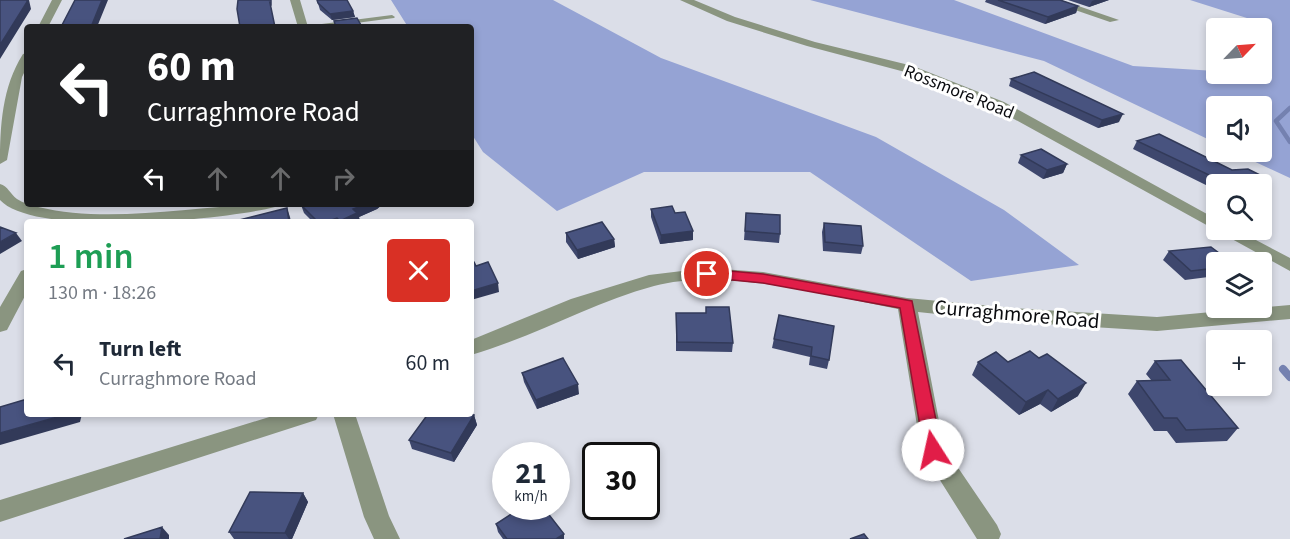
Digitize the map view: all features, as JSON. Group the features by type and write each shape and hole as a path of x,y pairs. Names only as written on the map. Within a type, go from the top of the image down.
{"street":[{"path":"45,24 57,0"},
{"path":"295,0 302,24"},
{"name":"Rossmore Road","path":"685,0 732,19 812,44 909,69 999,105 1206,219"},
{"path":"1051,0 1114,20"},
{"path":"0,160 16,77 24,62"},
{"path":"0,189 14,205 76,219 203,214 249,207"},
{"path":"1244,240 1290,265"},
{"name":"Curraghmore Road","path":"474,347 579,304 644,283 707,274 763,278 907,304 1013,315 1157,324 1290,312"},
{"path":"0,325 24,280"},
{"path":"907,304 933,450 988,534"},
{"path":"0,511 298,417"},
{"path":"345,417 377,517 387,539"}],"lane":[{"path":"337,24 392,17"}],"shaded area":[{"path":"391,0 553,0 661,58 876,137 1004,210 1079,265 971,281 810,172 644,172 557,211 483,152 474,138 474,24 406,24"},
{"path":"810,0 954,0 1133,66 1206,70 1206,84 1272,84 1272,18 1247,18 1190,0 1290,0 1290,178 1256,162 1272,162 1272,96 1206,96 1206,138 1044,61"}],"building":[{"path":"0,0 27,0 27,2 0,45"},
{"path":"75,0 102,0 92,24 63,24"},
{"path":"238,0 271,0 274,24 240,24"},
{"path":"317,0 347,0 353,11 330,14"},
{"path":"998,0 1060,0 1078,6 1048,17"},
{"path":"357,18 360,24 335,24 334,21"},
{"path":"1034,72 1123,114 1102,120 1011,79"},
{"path":"1159,134 1206,157 1206,162 1216,162 1232,170 1248,169 1258,174 1207,174 1137,141"},
{"path":"1041,149 1067,164 1047,170 1021,155"},
{"path":"672,206 675,213 685,212 693,231 661,235 651,209"},
{"path":"303,207 358,207 353,209 357,213 344,219 315,219"},
{"path":"287,208 289,219 243,219"},
{"path":"746,213 780,215 780,234 745,231"},
{"path":"602,222 614,239 577,250 566,233"},
{"path":"824,223 861,226 863,246 825,242"},
{"path":"0,227 16,233 0,242"},
{"path":"1211,247 1218,252 1206,252 1206,269 1191,271 1169,251"},
{"path":"474,262 476,266 488,262 498,283 474,290"},
{"path":"706,307 729,307 733,343 677,342 676,313 706,313"},
{"path":"779,315 834,326 829,360 811,356 812,347 774,339"},
{"path":"1030,351 1039,358 1047,354 1086,383 1058,399 1048,390 1026,402 978,362 996,352 1008,362"},
{"path":"563,358 578,384 536,400 522,373"},
{"path":"1181,360 1206,390 1206,396 1211,396 1238,428 1186,430 1177,418 1164,418 1137,381 1170,380 1155,361"},
{"path":"24,400 24,417 57,417 0,433 0,407"},
{"path":"426,417 473,417 451,453 409,440"},
{"path":"250,492 303,493 285,533 229,532"},
{"path":"502,520 553,520 564,534 556,539 507,539 496,524"},
{"path":"162,527 160,539 124,539"},
{"path":"864,534 868,539 850,539"}],"waterway":[{"path":"1290,108 1276,121 1290,142"},
{"path":"1283,369 1290,377"}],"route":[{"path":"707,274 763,278 907,304 933,450"}]}
